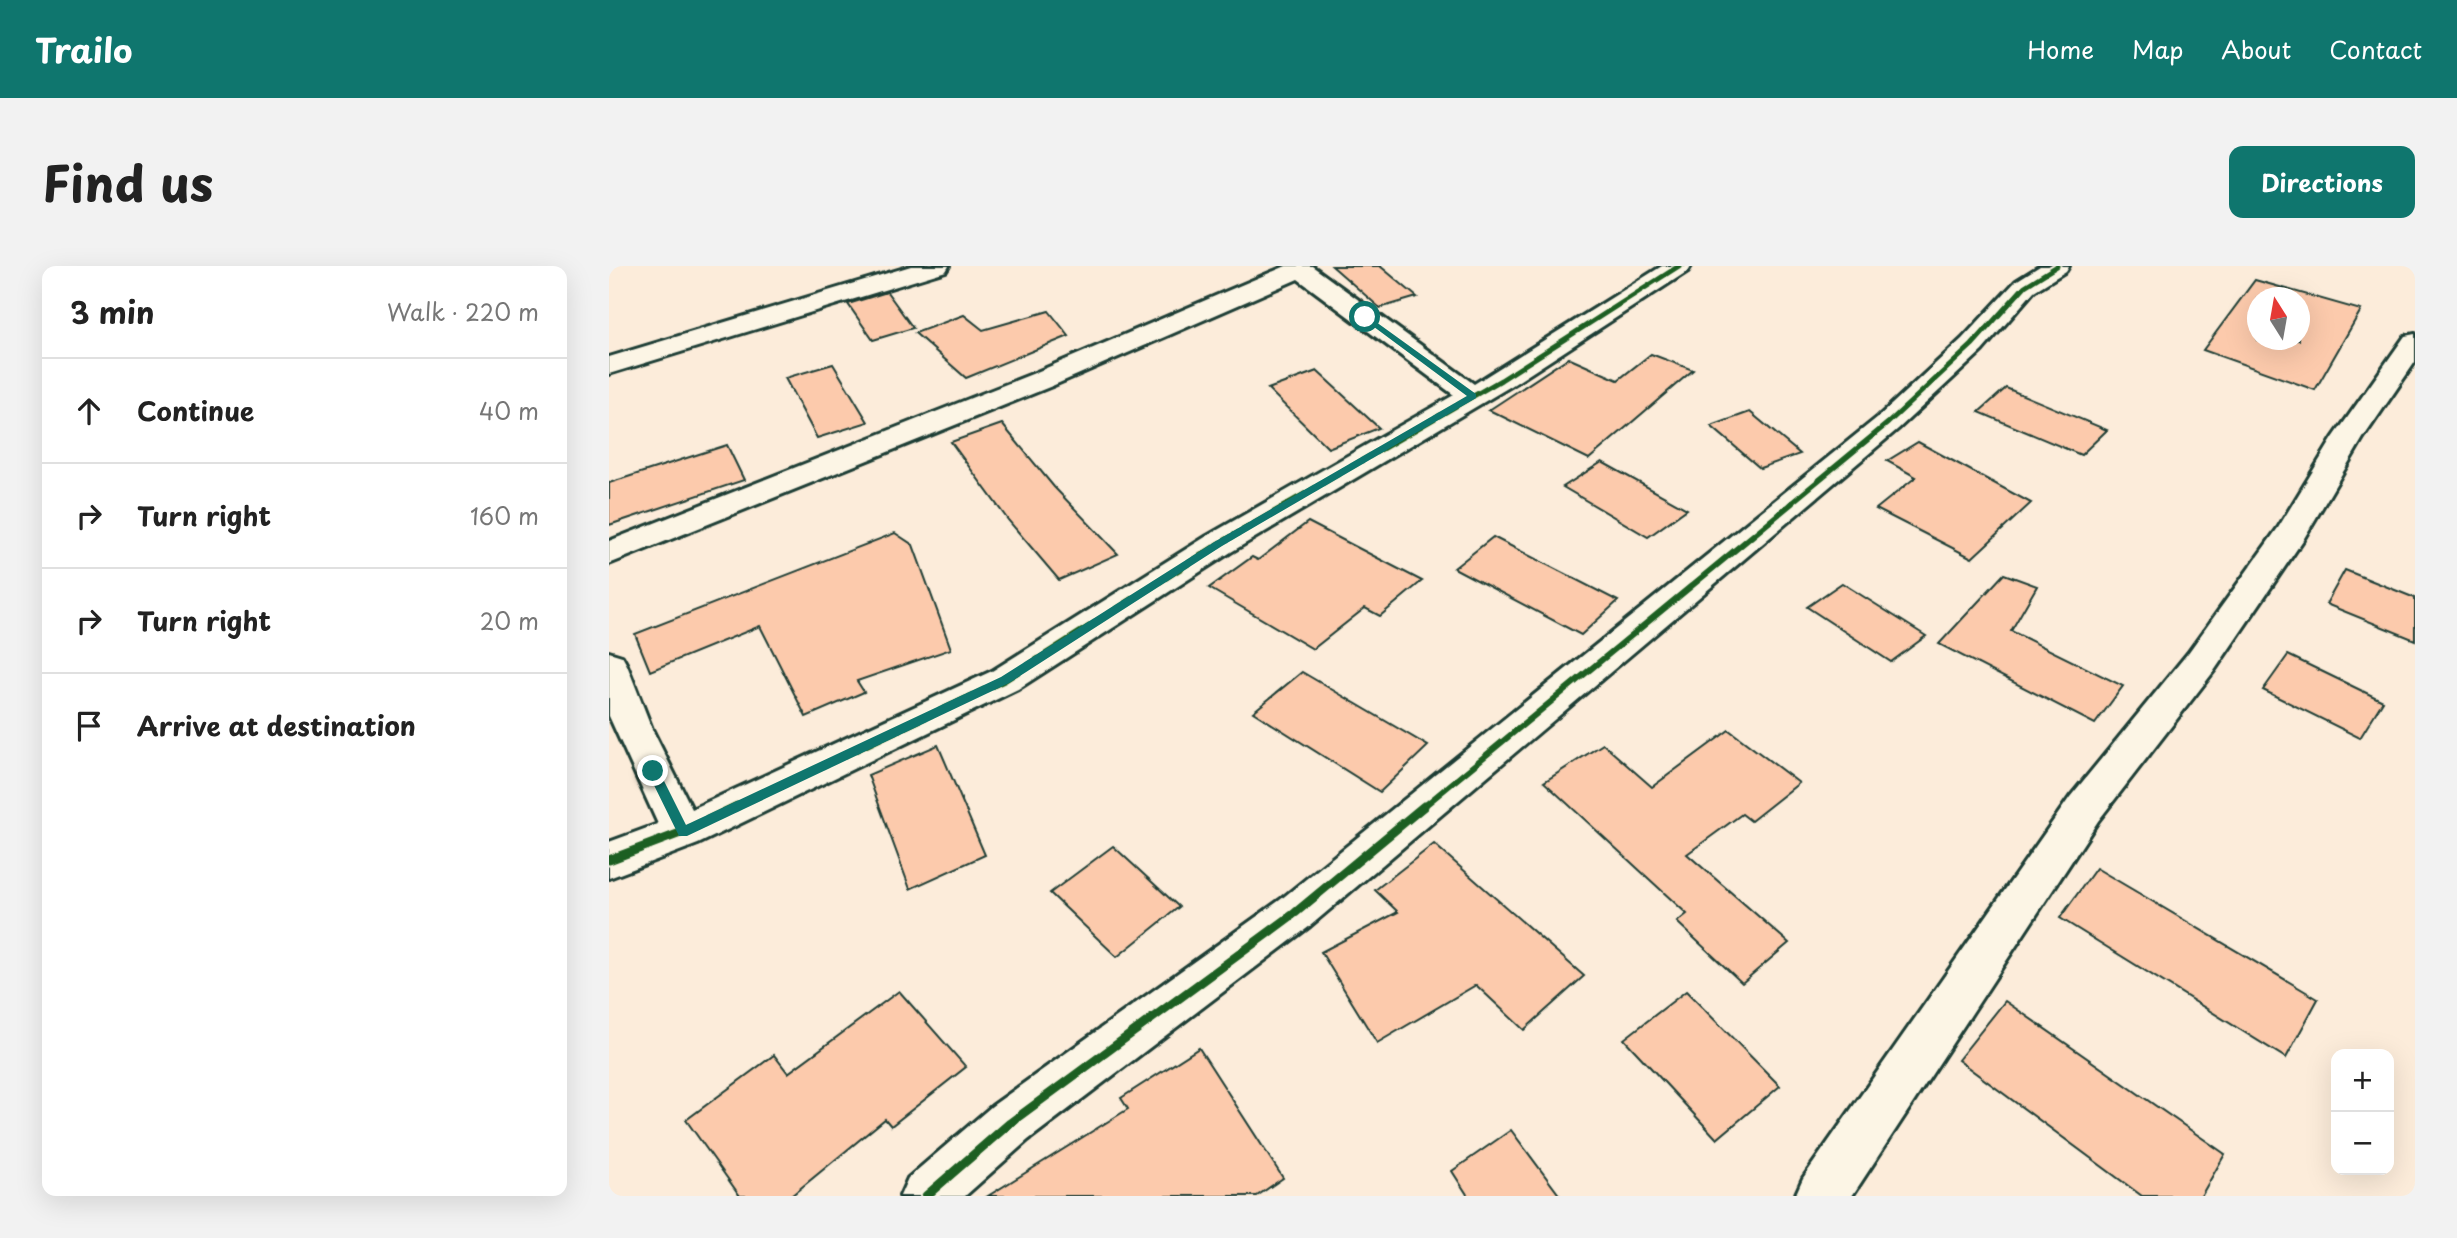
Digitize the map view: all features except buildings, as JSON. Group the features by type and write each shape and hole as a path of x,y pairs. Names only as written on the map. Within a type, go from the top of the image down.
{"street":[{"path":"609,366 937,266"},
{"path":"609,860 683,832 1005,680 1219,544 1473,396 1679,266"},
{"path":"926,1196 1010,1123 1295,913 1506,740 1888,422 1972,345 2025,286 2057,266"},
{"path":"609,553 1042,380 1303,268 1473,396"},
{"path":"1821,1196 2084,808 2201,662 2291,533 2348,438 2415,342"},
{"path":"609,665 633,729 683,832"}],"cycle path":[{"path":"609,860 683,832 1005,680 1219,544 1501,380 1679,266"},
{"path":"926,1196 1010,1123 1295,913 1888,423 1972,345 2025,286 2057,266"}],"route":[{"path":"653,771 683,832 1005,680 1219,544 1473,396 1365,317"}]}
